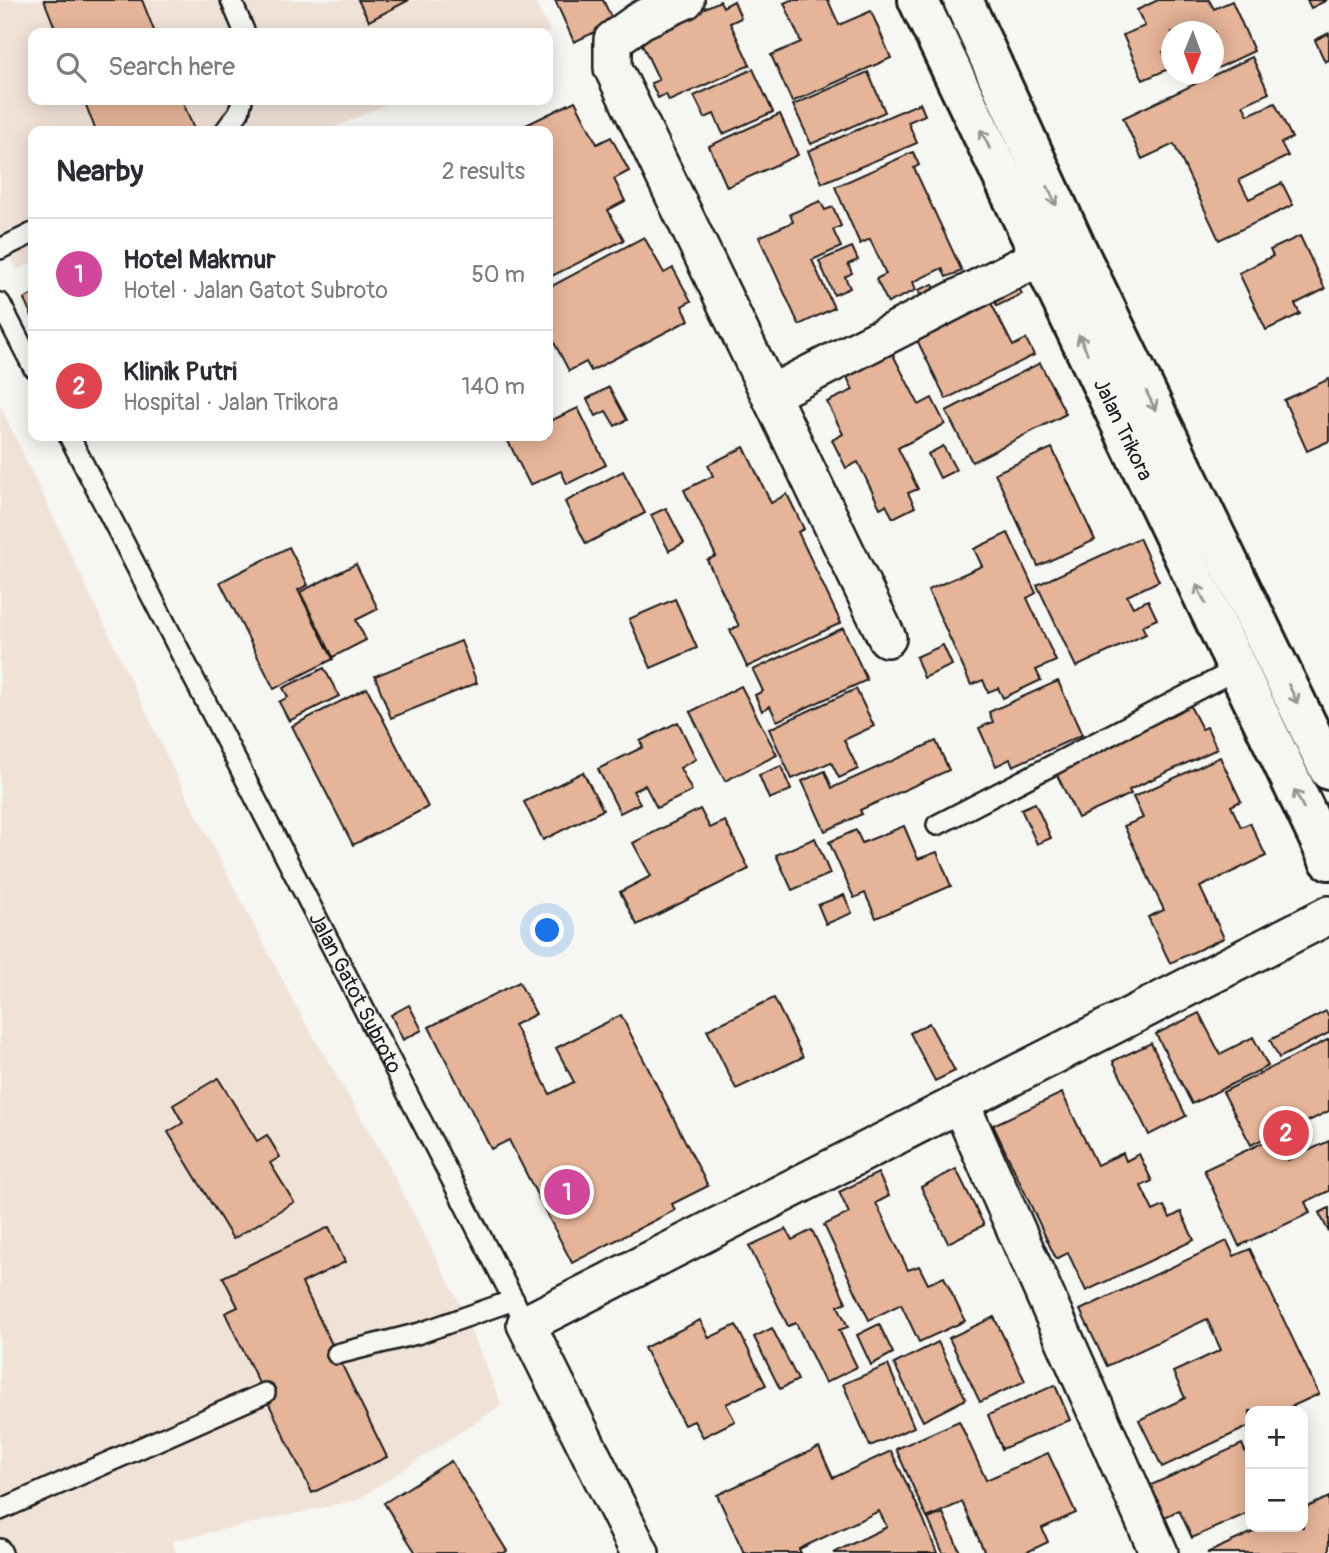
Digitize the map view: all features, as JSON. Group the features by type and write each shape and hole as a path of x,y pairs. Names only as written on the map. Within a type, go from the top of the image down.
{"main road":[{"name":"Jalan Trikora","path":"963,0 1057,250 1237,669 1329,860"},
{"name":"Jalan Trikora","path":"925,2 1272,651 1329,770"}],"street":[{"path":"685,0 641,20 614,40 613,68 887,638"},
{"path":"771,394 1057,250"},
{"path":"520,1312 960,1103 1329,915"},
{"path":"960,1103 1159,1553"},
{"name":"Jalan Gatot Subroto","path":"520,1312 640,1553"}],"lane":[{"path":"231,0 243,28"},
{"path":"229,126 241,105"},
{"path":"0,249 28,235"},
{"path":"0,303 28,357"},
{"name":"Jalan Gatot Subroto","path":"72,441 520,1312"},
{"path":"937,825 1272,651"},
{"path":"337,1354 520,1312"},
{"path":"0,1510 265,1393"}],"shaded area":[{"path":"0,0 534,0 548,28 28,28 28,105 385,105 337,126 28,126 28,264 17,270 0,237"},
{"path":"0,405 173,769 298,1010 383,1155 459,1302 502,1405 357,1500 172,1541 176,1553 0,1553"}],"building":[{"path":"44,0 142,0 153,28 55,28"},
{"path":"358,0 409,0 369,21"},
{"path":"555,0 603,0 614,23 574,42"},
{"path":"791,0 828,0 839,25 871,11 891,58 792,102 771,55 801,42 784,3"},
{"path":"1158,0 1209,0 1214,9 1232,1 1254,51 1224,65 1224,21 1161,21 1161,72 1143,80 1123,35 1145,26 1137,10"},
{"path":"1307,0 1327,0 1311,8"},
{"path":"720,1 723,7 734,1 741,18 730,23 750,65 669,101 666,94 658,98 651,83 659,80 639,38"},
{"path":"1329,33 1329,60 1325,62 1315,40"},
{"path":"1252,57 1269,93 1243,105 1248,115 1275,103 1292,138 1281,143 1288,156 1239,180 1249,199 1282,183 1293,205 1219,240 1174,144 1142,159 1123,118 1195,84 1224,84 1224,70"},
{"path":"753,69 773,112 723,134 714,114 705,118 694,96"},
{"path":"868,72 885,112 811,144 793,105"},
{"path":"575,101 597,144 611,137 629,171 614,179 625,201 608,210 624,240 553,276 553,126 524,126"},
{"path":"920,103 925,115 908,122 917,143 822,183 808,151"},
{"path":"86,105 184,105 193,126 94,126"},
{"path":"780,114 798,155 727,187 709,146"},
{"path":"913,152 919,165 914,168 962,271 946,277 942,268 913,282 916,290 888,303 876,279 886,274 870,239 860,244 835,187"},
{"path":"820,201 825,210 833,207 841,226 833,230 841,247 812,260 834,308 799,325 759,237 793,222 790,214"},
{"path":"1300,236 1325,289 1295,304 1300,314 1266,330 1239,273 1273,256 1270,250"},
{"path":"644,237 664,273 673,268 691,301 682,306 689,320 591,371 586,362 569,371 553,341 553,285"},
{"path":"852,247 858,260 848,264 852,273 845,277 850,288 834,295 819,261"},
{"path":"1015,280 1022,294 997,306 990,292"},
{"path":"933,284 937,294 923,300 918,290"},
{"path":"989,299 1013,346 1026,339 1034,355 946,399 915,336"},
{"path":"892,353 919,405 932,398 945,424 898,448 918,489 908,493 915,507 893,518 886,505 880,508 858,462 846,468 832,440 843,434 827,402 853,390 846,375"},
{"path":"1040,363 1066,414 972,462 946,411"},
{"path":"1329,379 1329,441 1307,451 1284,400"},
{"path":"609,387 627,420 615,426 606,411 596,416 587,399"},
{"path":"578,408 606,465 567,484 561,471 530,485 508,441 553,441 553,420"},
{"path":"943,446 956,470 940,478 928,454"},
{"path":"744,447 771,503 787,494 804,529 798,532 841,623 747,667 730,630 739,626 707,560 716,556 684,490 713,476 708,465"},
{"path":"1052,448 1095,540 1038,566 995,473"},
{"path":"623,471 645,513 586,544 565,502"},
{"path":"666,508 684,543 669,551 651,515"},
{"path":"1008,533 1036,593 1027,598 1056,661 1036,670 1041,680 1003,698 998,688 988,692 983,680 971,685 928,590 982,566 974,549"},
{"path":"1139,538 1159,581 1127,596 1133,607 1148,600 1157,619 1142,626 1146,634 1076,667 1037,585"},
{"path":"289,547 308,585 298,590 333,659 274,689 220,582"},
{"path":"356,564 378,609 356,620 366,640 333,657 300,592"},
{"path":"675,599 697,648 651,668 629,619"},
{"path":"843,628 867,680 777,721 770,706 762,711 755,695 763,691 753,670"},
{"path":"461,641 477,683 391,718 375,676"},
{"path":"943,645 952,665 924,678 916,657"},
{"path":"324,668 339,696 289,721 279,702 288,697 283,688"},
{"path":"1058,681 1082,735 1013,766 1010,759 996,766 979,728 993,722 989,712"},
{"path":"741,686 777,755 725,781 690,712"},
{"path":"367,688 428,807 353,845 292,726"},
{"path":"856,689 874,726 844,740 858,769 839,778 831,762 792,779 769,729"},
{"path":"1189,704 1202,729 1207,727 1217,749 1129,790 1131,794 1078,818 1056,773 1094,755 1091,750"},
{"path":"678,722 696,759 680,768 692,791 657,808 645,785 633,791 640,803 620,813 598,769 643,747 640,741"},
{"path":"936,741 949,770 860,810 862,814 825,831 802,781 825,771 832,788"},
{"path":"1220,757 1241,801 1231,806 1241,827 1250,823 1266,856 1200,887 1224,938 1170,963 1148,917 1164,910 1124,826 1143,818 1133,797"},
{"path":"781,766 791,790 769,799 759,775"},
{"path":"583,772 603,810 543,840 524,802"},
{"path":"1035,803 1051,838 1037,844 1021,809"},
{"path":"700,809 710,828 725,821 749,869 637,925 620,892 651,876 633,843"},
{"path":"904,826 918,859 937,852 951,886 876,918 865,893 854,898 829,842 856,830 862,843"},
{"path":"815,838 830,874 792,890 776,855"},
{"path":"844,895 852,913 826,924 818,905"},
{"path":"519,982 536,1014 514,1025 550,1094 574,1082 556,1048 621,1015 708,1186 672,1204 675,1210 572,1263 509,1140 491,1149 429,1027"},
{"path":"774,998 803,1057 736,1089 707,1030"},
{"path":"409,1005 422,1030 403,1040 391,1015"},
{"path":"1326,1011 1329,1017 1329,1033 1279,1058 1270,1040"},
{"path":"1199,1013 1220,1054 1253,1037 1268,1066 1192,1104 1156,1034"},
{"path":"929,1023 955,1071 935,1081 910,1033"},
{"path":"1329,1039 1329,1111 1293,1129 1291,1125 1251,1145 1223,1092"},
{"path":"1151,1043 1186,1116 1149,1135 1113,1061"},
{"path":"218,1078 257,1141 267,1135 280,1157 270,1163 294,1202 233,1239 168,1132 183,1123 173,1105"},
{"path":"1062,1093 1097,1165 1123,1153 1126,1161 1139,1154 1152,1181 1141,1186 1153,1211 1164,1206 1170,1218 1181,1212 1194,1240 1086,1291 1068,1253 1056,1259 993,1125"},
{"path":"1277,1136 1288,1160 1329,1141 1329,1191 1305,1202 1310,1213 1239,1246 1204,1170"},
{"path":"956,1169 984,1225 948,1243 921,1187"},
{"path":"878,1173 889,1196 876,1203 908,1270 919,1266 928,1284 944,1277 965,1321 919,1342 901,1304 869,1320 824,1225 849,1213 839,1192"},
{"path":"1329,1208 1329,1232 1319,1213"},
{"path":"329,1227 345,1262 302,1283 387,1457 312,1493 225,1313 238,1307 223,1277"},
{"path":"786,1229 792,1240 812,1230 846,1302 838,1306 848,1327 839,1330 857,1367 825,1383 796,1323 788,1326 749,1246"},
{"path":"1227,1241 1234,1256 1250,1249 1319,1394 1293,1406 1245,1406 1245,1428 1162,1467 1139,1420 1185,1398 1173,1372 1221,1350 1207,1319 1107,1366 1080,1310"},
{"path":"994,1317 1025,1381 980,1402 949,1338"},
{"path":"700,1320 709,1338 736,1325 766,1385 726,1404 735,1421 703,1437 694,1421 684,1425 644,1348"},
{"path":"879,1324 893,1353 871,1365 857,1335"},
{"path":"772,1328 798,1380 780,1389 754,1337"},
{"path":"938,1342 966,1399 923,1421 894,1364"},
{"path":"888,1365 914,1427 870,1446 843,1384"},
{"path":"1055,1385 1070,1420 1002,1449 988,1415"},
{"path":"959,1421 986,1480 1048,1453 1076,1513 1042,1528 1048,1542 1025,1553 985,1553 962,1502 927,1518 896,1449"},
{"path":"1242,1444 1245,1451 1245,1514 1192,1538 1179,1510 1163,1518 1149,1486"},
{"path":"819,1447 833,1478 891,1451 937,1553 833,1553 887,1527 879,1511 799,1549 801,1553 744,1553 717,1495"},
{"path":"451,1461 507,1551 504,1553 416,1553 384,1503"},
{"path":"1329,1497 1329,1553 1207,1553 1253,1532 1308,1532 1308,1507"},
{"path":"943,1513 959,1553 943,1553 928,1519"}],"place":[{"name":"Klinik Putri","path":"1286,1133"},
{"name":"Hotel Makmur","path":"567,1192"}]}
